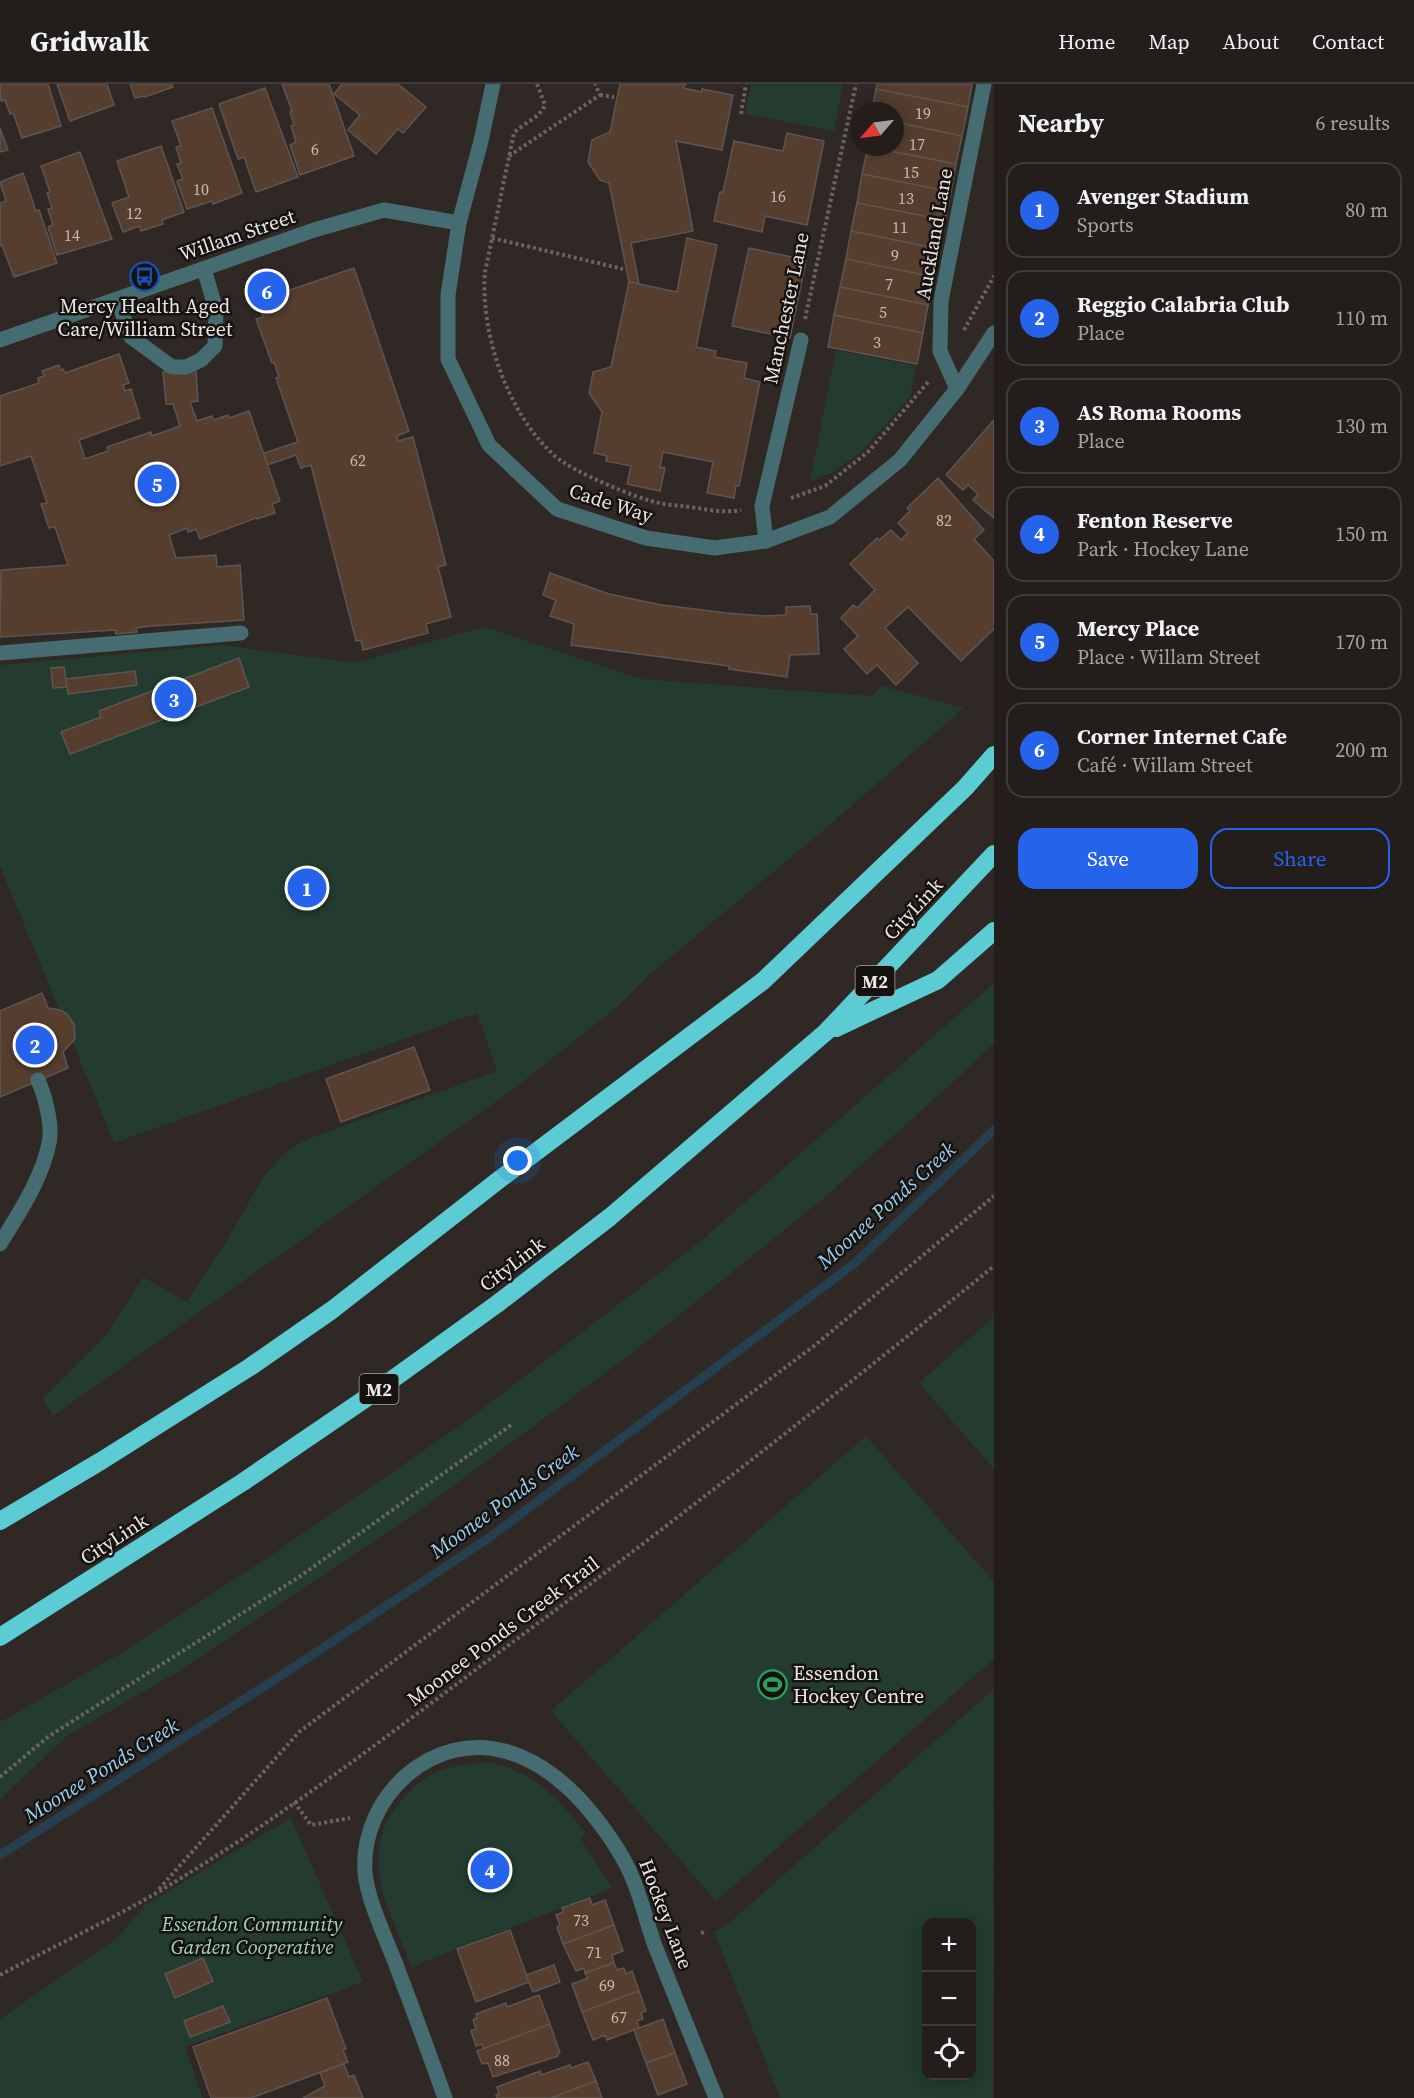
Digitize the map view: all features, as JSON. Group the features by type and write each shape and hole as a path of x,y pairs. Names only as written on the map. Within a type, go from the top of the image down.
{"highway":[{"path":"0,1521 101,1461 250,1367 323,1316 764,981 965,788 994,755"},
{"name":"CityLink","path":"0,1637 243,1482 375,1392 497,1304 619,1209 826,1032 994,854"},
{"path":"826,1032 938,980 994,931"}],"street":[{"name":"Cade Way","path":"493,84 481,141 459,223 448,295 448,359 489,445 557,509 646,538 715,548 766,541 830,517 900,460 957,388 994,333"},
{"name":"Auckland Lane","path":"957,388 940,351 941,301 984,84"},
{"name":"Willam Street","path":"0,340 314,231 384,210 459,223"},
{"path":"117,299 131,337 172,367 186,367 201,360 215,346 216,310 204,269"},
{"name":"Manchester Lane","path":"766,541 762,506 801,340"},
{"path":"0,653 241,633"},
{"path":"0,1244 36,1179 50,1142 47,1100 38,1080"},
{"name":"Hockey Lane","path":"445,2098 374,1909 365,1872 366,1844 372,1822 396,1783 416,1766 439,1755 465,1748 506,1751 528,1759 548,1771 592,1814 624,1860 632,1877 656,1947 716,2098"}],"path":[{"path":"537,84 545,105 543,111 514,133 483,289 490,343 517,406 531,429 556,457 591,477 658,503 727,511 745,509"},
{"path":"595,84 600,95"},
{"path":"741,114 746,84"},
{"name":"Manchester Lane","path":"801,340 856,84"},
{"path":"508,156 600,95 614,97"},
{"path":"492,238 623,268"},
{"path":"790,498 825,486 868,452 945,361 977,310 994,276"},
{"path":"156,1893 299,1732 814,1346 994,1196"},
{"name":"Moonee Ponds Creek Trail","path":"0,1975 156,1893 294,1802 641,1547 848,1386 994,1266"},
{"path":"0,1777 49,1736 299,1577 511,1425"},
{"path":"294,1802 310,1825 353,1817 372,1822"},
{"path":"701,1933 707,1930"}],"green space":[{"path":"751,84 843,84 834,131 745,114"},
{"path":"836,350 916,366 910,397 861,452 833,472 810,481"},
{"path":"484,627 641,679 872,696 882,686 964,708 819,834 649,975 617,1007 511,1091 53,1416 43,1399 107,1334 143,1277 187,1302 265,1175 283,1155 301,1142 497,1071 477,1013 114,1143 0,866 0,665 224,645 354,663"},
{"path":"994,983 994,1043 824,1198 632,1353 419,1511 179,1671 67,1736 0,1799 0,1722 123,1652 270,1556 464,1423 701,1241"},
{"path":"994,1317 994,1469 919,1383"},
{"name":"Essendon Hockey Centre","path":"866,1436 994,1582 994,1659 716,1901 551,1711"},
{"path":"994,1689 993,2098 780,2098 714,1932 728,1924"},
{"path":"488,1762 505,1766 532,1779 565,1808 586,1833 581,1839 612,1888 411,1967 381,1885 379,1858 383,1830 406,1795 430,1775 451,1767"},
{"name":"Essendon Community Garden Cooperative","path":"291,1818 363,1982 185,2047 203,2098 0,2098 0,2019 117,1938 145,1905"}],"building":[{"path":"0,84 48,84 61,126 22,138 13,113 10,114 5,100 1,101"},
{"path":"57,84 107,84 114,105 70,121"},
{"path":"130,84 172,84 173,87 145,97 135,98"},
{"path":"282,84 329,84 354,156 300,175 290,145 296,142 291,126 294,125 290,112 292,111"},
{"path":"342,84 398,84 426,107 403,133 398,129 376,154 348,130 360,115 334,94"},
{"path":"620,84 686,84 683,88 733,95 722,150 676,141 693,231 631,243 639,284 629,282 609,183 600,180 588,162 592,140 610,132"},
{"path":"877,84 972,84 968,107 876,89"},
{"path":"265,88 298,177 256,192 244,157 238,159 219,104"},
{"path":"876,89 968,107 962,136 904,124 904,102 874,102"},
{"path":"212,108 242,193 213,204 212,201 187,209 177,181 183,179 177,164 181,163 176,147 181,146 172,121"},
{"path":"904,124 962,136 956,164 904,154"},
{"path":"0,128 8,150 0,152"},
{"path":"787,133 824,141 807,225 765,216 762,232 714,221 734,141 783,151"},
{"path":"161,146 184,212 162,220 163,224 141,231 140,226 123,232 112,203 129,197 117,161"},
{"path":"80,152 112,239 57,255 48,227 53,225 48,209 52,208 47,193 50,192 41,166"},
{"path":"904,154 956,164 951,192 862,174 866,156 904,156"},
{"path":"23,173 36,211 39,210 57,263 14,277 2,245 0,246 0,203 6,201 0,182"},
{"path":"862,174 951,192 945,220 857,203"},
{"path":"857,203 945,220 939,249 851,231"},
{"path":"851,231 939,249 934,277 846,259"},
{"path":"687,238 717,245 696,347 716,351 715,357 747,363 744,378 760,382 739,486 736,486 734,498 707,493 713,462 663,452 660,467 665,468 660,491 627,484 631,466 606,461 607,456 594,453 602,412 589,393 593,372 611,367 629,282 677,292"},
{"path":"749,248 806,260 790,338 732,326"},
{"path":"846,259 934,277 928,305 840,287"},
{"path":"354,268 409,431 397,436 398,441 413,437 446,565 438,567 451,617 426,624 428,633 363,650 361,640 356,641 311,465 301,468 296,455 267,465 264,453 298,442 276,378 279,377 274,362 272,363 256,319 263,317 258,301"},
{"path":"840,287 928,305 923,333 834,315"},
{"path":"834,315 923,333 917,364 828,347"},
{"path":"119,354 129,383 123,385 125,391 131,389 140,418 79,440 85,459 108,451 107,447 151,432 152,436 180,426 173,404 166,404 163,372 196,370 198,401 190,402 197,421 212,416 214,420 228,415 229,418 249,411 280,501 272,504 275,513 200,539 196,529 188,532 187,528 169,535 176,558 216,555 217,567 240,565 244,620 151,626 136,628 137,632 116,634 115,630 0,637 1,570 68,565 55,527 49,528 41,504 47,503 31,456 0,466 0,396 39,383 38,378 44,376 42,371 59,365 60,370 63,369 65,373"},
{"path":"994,420 994,518 973,500 978,494 968,485 963,490 946,475"},
{"path":"938,478 984,530 974,539 994,561 994,629 961,661 908,607 885,628 918,663 896,685 877,665 867,674 844,649 858,636 841,618 853,605 857,608 875,590 850,564 877,538 879,540 891,530 901,540 908,533 898,523 910,511 907,508"},
{"path":"550,573 609,594 662,605 764,616 786,615 786,607 810,606 811,614 817,614 819,654 790,655 787,677 729,669 729,666 571,645 574,624 550,616 556,600 543,595"},
{"path":"239,658 249,687 70,754 61,732 101,717 99,711"},
{"path":"64,667 67,687 53,688 51,668"},
{"path":"135,671 137,685 68,694 66,679"},
{"path":"42,993 48,1008 67,1014 74,1024 75,1039 63,1052 68,1068 0,1097 0,1011"},
{"path":"414,1047 430,1090 341,1122 326,1079"},
{"path":"590,1898 592,1905 605,1900 614,1925 563,1944 557,1927 560,1925 556,1915 563,1912 562,1908"},
{"path":"614,1925 623,1951 612,1955 614,1963 585,1973 584,1968 576,1971 563,1944"},
{"path":"510,1930 529,1982 476,2002 457,1949"},
{"path":"203,1958 213,1981 175,1998 165,1974"},
{"path":"614,1963 617,1970 624,1968 626,1974 632,1971 639,1991 582,2012 572,1984 588,1978 585,1973"},
{"path":"554,1965 560,1982 533,1992 526,1975"},
{"path":"639,1991 646,2011 641,2013 643,2019 637,2021 639,2028 607,2040 605,2035 593,2040 582,2012"},
{"path":"539,1995 550,2024 483,2049 482,2044 476,2046 471,2031 476,2029 473,2020 477,2018 476,2014 506,2003 507,2007"},
{"path":"327,1998 346,2049 343,2050 348,2062 251,2098 211,2098 193,2047"},
{"path":"223,2006 230,2022 190,2037 184,2021"},
{"path":"663,2019 675,2053 646,2063 634,2030"},
{"path":"550,2024 560,2053 557,2054 558,2056 493,2077 488,2063 482,2064 477,2051"},
{"path":"675,2053 687,2084 658,2095 646,2063"},
{"path":"588,2062 596,2081 551,2098 497,2098 496,2095 499,2094 497,2087 540,2071 541,2075 570,2065 571,2068"},
{"path":"344,2064 349,2077 354,2075 363,2098 303,2098 325,2086 320,2073"},
{"path":"596,2081 602,2098 551,2098"}],"waterway":[{"name":"Moonee Ponds Creek","path":"0,1855 285,1673 490,1537 855,1263 994,1130"}],"place":[{"name":"Mercy Health Aged Care/William Street","path":"145,276"},
{"name":"Corner Internet Cafe","path":"267,291"},
{"name":"Mercy Place","path":"157,484"},
{"name":"AS Roma Rooms","path":"174,699"},
{"name":"Avenger Stadium","path":"307,888"},
{"name":"Reggio Calabria Club","path":"35,1045"},
{"name":"Essendon Hockey Centre","path":"772,1685"},
{"name":"Fenton Reserve","path":"490,1870"}]}
